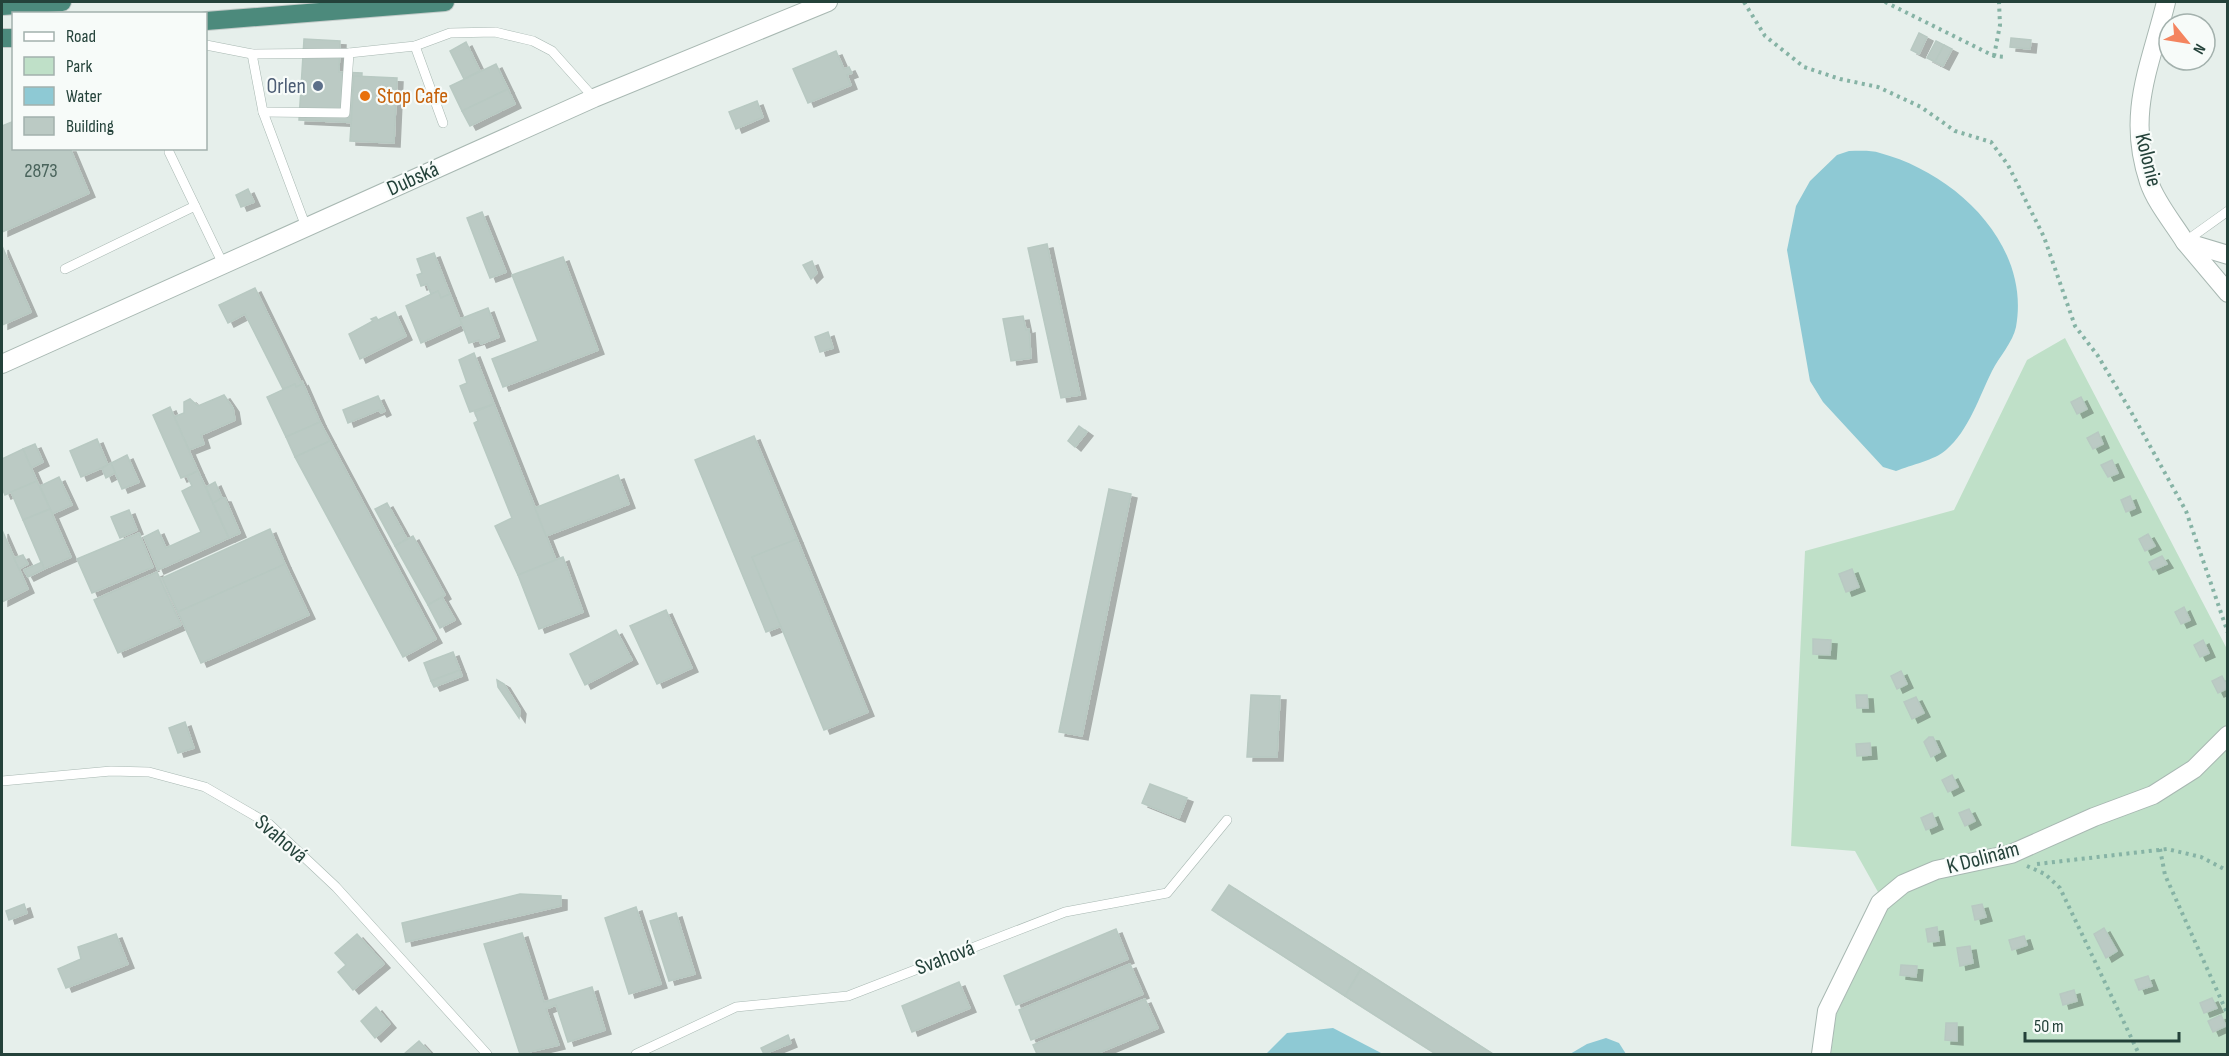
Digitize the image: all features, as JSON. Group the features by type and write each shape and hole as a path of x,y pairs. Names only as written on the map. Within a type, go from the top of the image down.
{"highway":[{"path":"2,6 62,2"},
{"path":"207,21 445,2"}],"street":[{"name":"Dubská","path":"2,364 594,98 828,2"},
{"name":"Kolonie","path":"2166,2 2140,96 2138,135 2150,184 2185,242 2228,293"},
{"path":"2185,242 2228,255"},
{"name":"K Dolinám","path":"1821,1054 1827,1011 1880,903 1902,884 1936,870 2011,854 2094,817 2153,795 2194,769 2228,735"}],"lane":[{"path":"207,45 252,54 349,53 415,46 450,33 495,32 533,41 552,51 594,98"},
{"path":"415,46 444,123"},
{"path":"263,112 345,113 349,53"},
{"path":"252,54 263,112 306,227"},
{"path":"169,152 223,264"},
{"path":"65,269 195,206"},
{"path":"2185,242 2228,211"},
{"name":"Svahová","path":"2,781 111,771 149,772 205,787 269,824 327,879 487,1054"},
{"name":"Svahová","path":"636,1054 736,1007 848,996 1065,912 1167,893 1227,820"}],"path":[{"path":"1744,2 1765,36 1804,67 1840,79 1878,87 1921,107 1955,131 1991,142 2002,157 2044,237 2075,326 2098,356 2125,401 2186,511 2228,633"},
{"path":"1885,2 1994,56 2007,57"},
{"path":"1994,56 2000,25 1999,2"},
{"path":"2059,862 2160,849 2201,857 2228,871"},
{"path":"2160,849 2165,875 2228,1015"},
{"path":"2026,866 2045,874 2060,888 2139,1054"}],"green space":[{"path":"2065,338 2227,649 2227,1054 1831,1054 1836,1015 1887,908 1855,851 1791,846 1805,551 1954,510 2027,360"}],"water":[{"path":"1849,151 1876,152 1908,163 1935,177 1960,195 1982,216 1999,241 2012,268 2018,297 2014,333 1961,433 1941,454 1896,471 1883,467 1823,402 1810,381 1787,250 1796,206 1810,181 1837,155"},
{"path":"1333,1028 1383,1054 1266,1054 1287,1033"},
{"path":"1606,1038 1619,1043 1626,1054 1570,1054 1587,1044"}],"building":[{"path":"1919,33 1927,37 1919,54 1911,50"},
{"path":"2011,38 2031,40 2030,49 2010,47"},
{"path":"304,39 340,41 339,72 362,73 360,123 299,120"},
{"path":"1936,41 1944,45 1935,62 1927,58"},
{"path":"466,42 480,71 464,79 450,51"},
{"path":"1944,45 1952,49 1943,66 1935,62"},
{"path":"836,51 844,69 849,67 852,73 847,75 851,85 808,103 793,69"},
{"path":"496,64 508,89 462,111 450,86"},
{"path":"354,76 397,78 394,143 350,141"},
{"path":"508,89 515,104 470,126 462,111"},
{"path":"757,101 763,117 736,129 729,112"},
{"path":"12,122 12,150 71,150 89,193 2,232 2,126"},
{"path":"248,189 254,202 241,207 236,195"},
{"path":"482,212 506,272 490,278 467,218"},
{"path":"1047,244 1080,395 1061,398 1028,248"},
{"path":"2,246 31,312 2,325"},
{"path":"434,253 450,294 441,298 438,291 431,294 427,284 421,286 417,275 422,273 417,259"},
{"path":"563,257 598,350 503,387 492,359 538,341 512,275"},
{"path":"812,261 817,273 811,279 803,265"},
{"path":"255,288 303,384 296,387 295,384 283,389 245,314 228,323 219,305"},
{"path":"438,291 441,298 450,294 462,324 421,343 406,306"},
{"path":"488,308 499,337 481,344 479,340 469,343 460,319"},
{"path":"395,312 406,336 360,359 349,334 373,321 371,319 376,317 378,320"},
{"path":"1023,316 1026,330 1029,329 1031,358 1011,361 1003,319"},
{"path":"828,332 833,348 820,352 815,337"},
{"path":"474,353 494,404 470,412 460,386 467,383 459,360"},
{"path":"302,381 320,422 286,437 267,397 295,384 296,387 303,384"},
{"path":"224,395 233,408 235,420 201,435 204,444 189,450 174,417 184,413 184,402 190,399 198,406"},
{"path":"378,396 385,411 381,413 379,410 348,423 343,410"},
{"path":"2081,397 2087,409 2077,414 2071,402"},
{"path":"494,404 556,560 518,575 495,526 512,518 474,423 478,421 475,412"},
{"path":"170,407 198,471 181,478 153,415"},
{"path":"320,422 330,441 295,457 286,437"},
{"path":"1079,426 1087,432 1075,447 1068,441"},
{"path":"2098,432 2103,444 2093,449 2087,438"},
{"path":"754,436 797,539 752,557 781,626 766,632 695,460"},
{"path":"97,439 108,465 81,477 70,451"},
{"path":"330,441 436,639 403,657 295,457"},
{"path":"35,444 43,462 31,468 23,449"},
{"path":"23,449 37,481 5,495 2,488 2,459"},
{"path":"127,455 139,482 122,489 111,463"},
{"path":"2112,460 2118,473 2108,477 2101,465"},
{"path":"111,463 115,473 106,478 102,468"},
{"path":"198,471 229,538 158,570 144,537 158,530 166,548 201,532 182,491 192,486 187,476"},
{"path":"618,475 629,504 546,536 535,508"},
{"path":"59,477 72,505 52,514 40,486"},
{"path":"37,481 50,509 23,520 11,492"},
{"path":"215,482 222,498 213,503 206,487"},
{"path":"1109,489 1131,494 1082,736 1059,732"},
{"path":"2130,496 2135,508 2126,512 2121,500"},
{"path":"225,498 240,533 229,538 213,503"},
{"path":"387,503 407,539 395,546 375,509"},
{"path":"50,509 71,557 44,569 23,520"},
{"path":"129,510 137,530 120,538 111,517"},
{"path":"270,529 285,564 178,612 162,578"},
{"path":"2,530 28,589 2,602"},
{"path":"139,533 153,567 92,593 77,559"},
{"path":"2148,534 2155,546 2145,551 2139,539"},
{"path":"413,536 445,595 428,605 395,546"},
{"path":"797,539 868,712 824,730 752,557"},
{"path":"23,555 28,564 19,569 14,558"},
{"path":"2162,556 2167,564 2153,570 2149,562"},
{"path":"563,557 583,612 539,629 518,575"},
{"path":"42,562 44,569 28,577 24,570"},
{"path":"285,564 309,615 201,663 178,612"},
{"path":"1852,569 1859,587 1846,592 1839,574"},
{"path":"157,572 181,625 118,653 94,600"},
{"path":"442,597 455,620 440,628 428,605"},
{"path":"2184,607 2190,620 2181,624 2175,612"},
{"path":"666,610 692,668 657,684 630,626"},
{"path":"616,630 632,660 585,685 570,654"},
{"path":"1813,639 1831,640 1830,655 1813,654"},
{"path":"2203,640 2209,653 2200,657 2194,645"},
{"path":"453,652 460,670 431,681 424,663"},
{"path":"460,670 462,676 434,687 431,681"},
{"path":"1901,671 1907,684 1897,689 1891,676"},
{"path":"2222,676 2228,688 2218,693 2212,681"},
{"path":"497,680 504,684 520,710 519,718 498,687"},
{"path":"1251,695 1280,696 1277,757 1247,757"},
{"path":"1856,695 1867,695 1868,708 1857,708"},
{"path":"1916,697 1924,713 1912,719 1904,702"},
{"path":"185,722 194,748 178,753 169,728"},
{"path":"1929,737 1933,737 1940,752 1931,757 1924,742"},
{"path":"1870,743 1871,755 1857,756 1856,744"},
{"path":"1952,775 1958,787 1948,792 1942,780"},
{"path":"1150,784 1187,798 1179,818 1142,803"},
{"path":"1969,809 1975,821 1965,826 1959,813"},
{"path":"1932,813 1937,825 1926,830 1921,818"},
{"path":"1229,885 1361,969 1345,996 1212,910"},
{"path":"520,894 561,896 561,906 406,942 402,923"},
{"path":"24,904 27,913 9,920 6,911"},
{"path":"1982,904 1986,917 1975,920 1972,906"},
{"path":"636,907 661,984 629,994 605,918"},
{"path":"676,913 695,974 669,981 650,921"},
{"path":"1937,927 1939,941 1928,942 1926,929"},
{"path":"2104,928 2117,951 2106,958 2094,934"},
{"path":"1116,929 1128,959 1016,1005 1004,976"},
{"path":"522,933 544,1002 592,987 605,1030 568,1042 556,1005 546,1009 559,1045 520,1054 484,944"},
{"path":"116,934 128,964 66,988 58,969 81,959 78,947"},
{"path":"357,934 384,964 353,990 338,972 346,965 335,953"},
{"path":"2024,936 2027,945 2012,950 2009,940"},
{"path":"1970,946 1973,963 1960,966 1957,948"},
{"path":"1130,964 1143,994 1031,1040 1019,1010"},
{"path":"1901,965 1917,966 1916,977 1900,975"},
{"path":"1361,969 1493,1054 1436,1054 1345,996"},
{"path":"2148,976 2152,986 2139,990 2135,980"},
{"path":"959,982 970,1008 912,1032 902,1006"},
{"path":"2074,990 2077,1001 2063,1005 2060,994"},
{"path":"2212,998 2217,1008 2204,1013 2200,1003"},
{"path":"1145,999 1158,1028 1096,1054 1037,1054 1033,1045"},
{"path":"376,1007 390,1024 375,1038 361,1021"},
{"path":"2221,1015 2226,1026 2213,1032 2208,1021"},
{"path":"1946,1023 1957,1023 1957,1041 1945,1040"},
{"path":"788,1035 791,1043 764,1054 761,1048"},
{"path":"419,1041 431,1054 404,1054"}],"place":[{"name":"Orlen","path":"318,86"},
{"name":"Stop Cafe","path":"365,96"}]}
